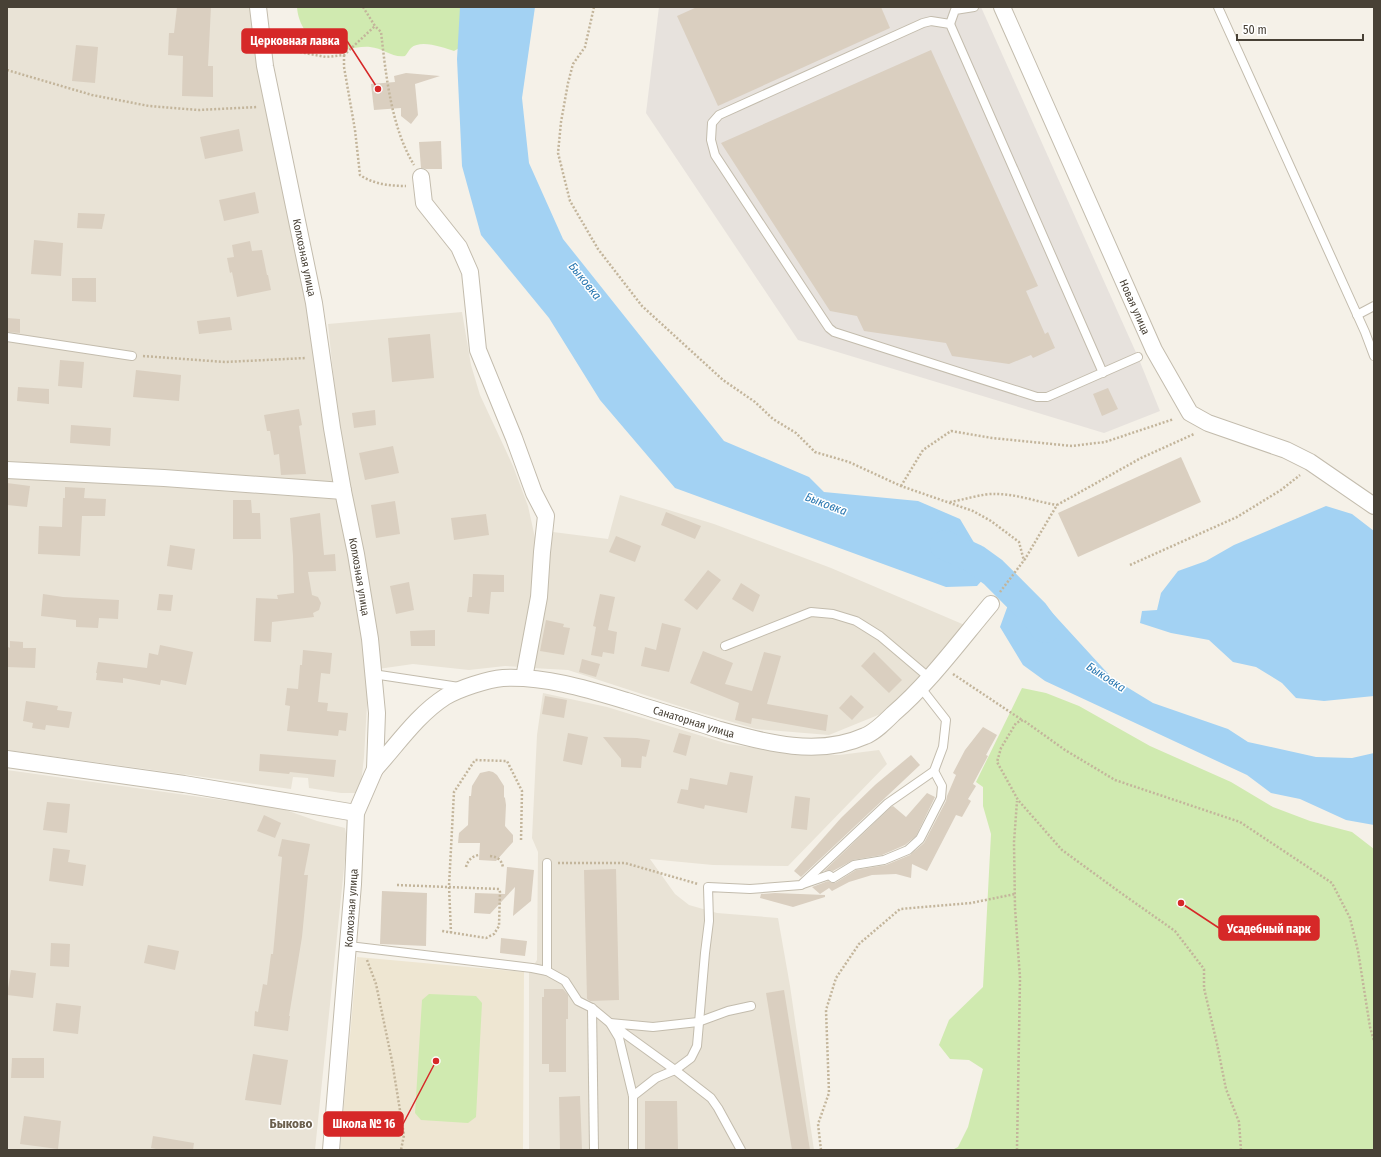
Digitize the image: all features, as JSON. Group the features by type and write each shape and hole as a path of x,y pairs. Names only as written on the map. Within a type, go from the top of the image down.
{"street":[{"name":"Колхозная улица","path":"258,7 265,66 314,303 332,428 356,554 370,639 377,713 375,769 356,813 356,947 331,1150"},
{"name":"Новая улица","path":"1002,7 1154,350 1190,413"},
{"path":"422,181 424,203 458,247 470,272 478,350 514,438 534,493 546,516 539,597 524,678"},
{"path":"1190,413 1213,425 1286,450 1310,462 1374,506"},
{"path":"7,470 164,478 343,492"},
{"name":"Санаторная улица","path":"375,769 419,719 435,704 466,688 503,678 524,678 582,688 741,736 772,743 797,746 844,744 867,736 906,703 991,604"},
{"path":"7,759 184,784 356,813"}],"lane":[{"path":"974,7 955,10 950,24 1103,373"},
{"path":"1218,7 1357,315 1374,356"},
{"path":"950,24 931,21 923,24 719,115 712,123 710,134 715,155 826,323 834,332 1037,397 1047,397 1138,357"},
{"path":"1357,315 1374,306"},
{"path":"7,337 132,356"},
{"path":"725,646 812,612 833,614 856,621 880,636 924,681 946,720 943,747 934,771 888,803 801,885"},
{"path":"374,674 466,688"},
{"path":"633,1096 656,1078 675,1070 691,1058 697,1046 698,1022 709,921 708,887 750,889 801,885 829,875 833,878 854,865 884,860 908,850 920,839 942,798 942,786 934,771"},
{"path":"547,863 547,971"},
{"path":"356,947 547,971 565,981 578,1001 592,1008 610,1024 675,1070 711,1098 741,1150"},
{"path":"610,1024 653,1027 698,1022 728,1011 751,1006"},
{"path":"592,1008 594,1150"},
{"path":"610,1024 619,1038 633,1096 633,1150"}],"path":[{"path":"344,55 344,67 355,130 360,175 369,182 395,186 422,181 406,151 390,97 381,32 375,26 363,7"},
{"path":"594,7 585,47 573,64 568,83 561,122 558,153 570,201 598,249 642,306 723,380 755,402 773,419 796,432 815,452 849,462 901,486 950,502 992,521 1019,542 1024,561"},
{"path":"260,28 294,51 326,57 344,55 375,26"},
{"path":"7,70 92,95 149,106 198,110 274,106"},
{"path":"132,356 225,362 322,357"},
{"path":"901,486 923,450 951,432 992,438 1072,446 1105,442 1190,413"},
{"path":"991,604 1024,561 1057,505 1142,458 1213,425"},
{"path":"1130,565 1237,517 1281,490 1300,475 1310,462"},
{"path":"950,502 995,494 1014,496 1057,505"},
{"path":"940,665 1065,750 1115,780 1240,822 1332,883 1350,918 1358,951 1370,1027 1374,1041"},
{"path":"1023,720 1016,723 1002,748 997,762 1018,800 1062,850 1175,931 1204,969 1204,988 1226,1089 1239,1122 1241,1150"},
{"path":"451,933 449,886 454,792 475,760 507,761 522,791 521,841"},
{"path":"1017,1150 1020,978 1015,894 1014,842 1018,800"},
{"path":"466,867 471,858 479,855"},
{"path":"490,856 500,860 503,868"},
{"path":"547,863 624,863 708,887"},
{"path":"397,885 499,889 499,926 494,934 486,938 442,932"},
{"path":"822,1150 818,1124 828,1093 826,1010 836,978 859,944 900,909 971,903 1015,894"},
{"path":"356,947 376,984 392,1061 404,1134 401,1150"}],"shaded area":[{"path":"7,7 252,7 314,328 340,486 7,461"},
{"path":"659,7 981,7 1138,357 1160,411 1104,433 798,340 646,113"},
{"path":"462,312 471,365 480,395 513,466 528,506 537,547 534,589 522,667 505,666 469,670 413,664 378,669 340,440 328,324"},
{"path":"7,475 344,500 368,688 364,757 360,793 341,793 309,788 308,778 293,777 291,789 7,750"},
{"path":"620,495 714,524 831,568 967,626 926,675 883,713 829,735 756,729 691,710 568,670 532,668 544,606 553,532 608,539"},
{"path":"543,693 607,707 728,744 797,754 839,755 879,750 887,764 788,866 713,865 650,859 675,894 689,905 717,913 778,918 790,986 814,1150 529,1150 529,973 537,960 538,852 532,838 537,735"},
{"path":"7,770 280,808 317,821 345,828 347,839 315,1150 7,1150"},
{"path":"357,957 524,972 523,1150 340,1150"}],"green space":[{"path":"297,7 470,7 461,47 454,51 439,46 421,44 415,45 411,48 405,56 396,56 370,47 340,49 324,46 313,40 305,30 299,19"},
{"path":"1022,688 1046,693 1079,706 1150,746 1231,782 1273,807 1310,821 1352,832 1374,849 1374,1150 952,1150 958,1147 968,1127 983,1069 969,1060 950,1059 939,1045 949,1020 983,987 991,834 983,806 983,787 976,782"},
{"path":"429,994 476,996 482,1003 476,1117 468,1123 421,1120 415,1113 422,1000"}],"water":[{"path":"460,7 535,7 522,98 529,163 563,239 724,441 809,477 824,492 918,501 960,519 976,546 985,577 977,586 946,587 675,488 600,400 549,318 481,235 462,166 457,59"},
{"path":"1326,506 1352,514 1374,531 1374,696 1324,701 1296,698 1282,683 1256,667 1233,662 1209,640 1171,633 1140,623 1142,611 1157,610 1161,593 1178,571 1206,561 1234,545"},
{"path":"1022,594 1036,595 1112,678 1153,703 1228,729 1248,742 1316,757 1352,758 1374,753 1374,825 1346,820 1300,799 1271,793 1247,775 1045,681 1023,665 1000,627 1008,605"}],"building":[{"path":"177,7 211,7 208,66 213,66 213,97 182,96 183,56 168,55 169,33 174,33"},
{"path":"697,7 881,7 890,28 718,106 677,16"},
{"path":"76,45 98,47 95,83 72,81"},
{"path":"931,50 1038,286 1026,291 1045,334 1048,332 1055,348 1033,358 1031,355 1009,364 952,356 946,343 864,331 857,316 830,311 721,143"},
{"path":"406,73 440,76 415,84 418,115 411,124 401,116 401,108 374,110 371,84 395,82 394,76"},
{"path":"239,129 243,151 205,159 200,137"},
{"path":"441,141 442,169 421,168 419,142"},
{"path":"255,192 259,213 224,221 219,200"},
{"path":"78,213 105,214 102,229 77,228"},
{"path":"34,240 63,243 61,276 31,274"},
{"path":"250,241 252,251 262,250 271,290 237,297 232,272 230,273 227,258 234,257 232,245"},
{"path":"72,278 96,278 96,302 72,301"},
{"path":"230,317 232,330 199,334 197,321"},
{"path":"7,318 20,319 20,333 7,332"},
{"path":"430,334 434,378 392,382 388,338"},
{"path":"60,360 84,362 82,388 58,386"},
{"path":"136,370 181,375 179,401 133,397"},
{"path":"18,387 49,389 49,404 17,401"},
{"path":"1108,388 1118,409 1102,416 1093,394"},
{"path":"299,409 302,425 299,426 306,474 281,475 279,454 274,455 270,431 267,431 264,415"},
{"path":"375,410 376,425 354,428 352,413"},
{"path":"71,425 111,428 110,446 70,443"},
{"path":"393,446 399,473 365,480 359,453"},
{"path":"1181,457 1201,502 1078,557 1058,513"},
{"path":"7,483 30,486 27,507 7,505"},
{"path":"65,487 85,488 84,498 106,499 105,516 82,516 80,556 38,554 39,526 62,527"},
{"path":"233,500 251,500 252,513 260,513 261,539 233,539"},
{"path":"395,501 400,534 376,538 371,505"},
{"path":"666,512 701,526 695,539 661,525"},
{"path":"320,513 324,555 335,554 336,571 308,572 312,595 318,597 321,603 319,610 313,613 314,617 272,622 271,642 254,641 256,598 278,599 277,595 294,593 290,518"},
{"path":"486,514 489,535 454,540 451,518"},
{"path":"616,536 641,546 635,562 609,552"},
{"path":"170,545 195,549 192,570 167,566"},
{"path":"708,570 721,580 697,610 684,600"},
{"path":"473,574 504,575 504,592 491,592 489,614 467,612 469,597 472,597"},
{"path":"409,582 414,610 396,614 390,586"},
{"path":"741,583 760,595 753,612 732,599"},
{"path":"43,594 63,597 119,600 118,619 99,618 98,628 76,627 76,620 41,616"},
{"path":"159,594 173,595 171,611 157,610"},
{"path":"600,594 615,597 608,630 617,632 614,654 603,652 602,657 591,655 596,627 593,626"},
{"path":"546,620 564,624 563,627 570,628 564,655 540,651"},
{"path":"662,623 681,628 669,672 641,666 645,647 656,650"},
{"path":"435,630 435,646 411,646 410,631"},
{"path":"10,641 23,642 23,648 36,648 35,668 7,667 8,647 10,648"},
{"path":"160,645 193,652 186,685 161,680 160,685 123,678 123,683 96,680 98,662 147,668 149,653 158,655"},
{"path":"303,650 332,653 330,674 321,673 318,702 328,703 327,711 348,713 346,731 339,730 338,736 287,731 290,706 285,705 287,688 298,689"},
{"path":"703,651 733,663 725,684 752,691 764,652 781,656 767,704 828,715 826,731 752,718 751,724 735,720 739,703 690,683"},
{"path":"874,652 902,680 889,693 861,666"},
{"path":"582,659 600,664 596,677 579,672"},
{"path":"851,695 864,707 852,720 839,708"},
{"path":"545,696 567,700 564,718 542,714"},
{"path":"26,701 58,706 57,710 72,712 69,728 46,725 45,730 32,728 33,723 23,721"},
{"path":"983,727 997,735 973,784 976,786 968,799 971,801 962,817 956,815 927,871 912,864 911,878 896,874 872,875 849,882 832,891 829,888 820,894 812,887 828,881 835,883 856,870 886,865 910,855 924,843 946,801 956,775 953,773 965,750"},
{"path":"568,733 588,737 582,765 563,761"},
{"path":"679,733 691,736 686,756 673,752"},
{"path":"603,737 650,740 646,757 642,756 641,768 621,767 621,759"},
{"path":"260,754 336,760 334,777 290,772 289,774 259,771"},
{"path":"911,755 920,765 801,877 794,871 841,818 875,785"},
{"path":"489,771 497,775 504,786 506,805 505,826 513,835 513,842 496,861 479,860 480,843 458,843 459,833 468,825 469,796 471,796 472,786 480,773"},
{"path":"730,772 753,776 747,813 705,805 704,809 677,803 681,789 688,790 690,778 727,785"},
{"path":"927,793 935,797 916,836 905,845 882,855 853,860 833,871 824,871 891,807 893,806 906,817"},
{"path":"795,796 810,798 807,830 791,828"},
{"path":"47,802 70,804 67,833 43,830"},
{"path":"264,815 281,823 275,838 257,831"},
{"path":"282,839 310,844 304,875 308,875 302,937 289,1016 288,1031 254,1026 255,1011 258,1012 263,984 267,985 271,954 273,954 282,857 278,856"},
{"path":"53,848 70,850 68,862 86,865 83,886 49,881"},
{"path":"507,867 534,870 531,901 513,916 515,887 490,914 474,913 475,893 505,894"},
{"path":"616,869 619,1000 590,1001 587,999 584,870"},
{"path":"382,891 427,893 426,946 380,944"},
{"path":"775,893 825,895 825,897 793,907 760,898 761,894"},
{"path":"501,938 527,941 525,956 500,953"},
{"path":"51,943 70,944 69,967 50,966"},
{"path":"148,945 179,951 175,970 144,963"},
{"path":"11,970 36,973 33,998 7,995"},
{"path":"544,989 563,989 568,995 568,1019 566,1019 566,1072 549,1072 549,1064 542,1064 542,997 544,997"},
{"path":"784,990 810,1150 792,1150 766,993"},
{"path":"56,1003 81,1006 78,1034 53,1031"},
{"path":"253,1054 288,1060 281,1105 245,1100"},
{"path":"12,1058 44,1058 44,1078 11,1078"},
{"path":"580,1096 582,1150 560,1150 559,1097"},
{"path":"645,1101 677,1101 678,1150 645,1150"},
{"path":"24,1116 61,1121 58,1149 20,1144"},
{"path":"153,1136 194,1143 193,1150 161,1150 151,1148"}],"waterway":[{"name":"Быковка","path":"945,545 975,559 993,572 1034,613 1045,628"}],"place":[{"name":"Церковная лавка","path":"378,89"},
{"name":"Усадебный парк","path":"1181,903"},
{"name":"Школа № 16","path":"436,1061"}],"district":[{"name":"Быково","path":"291,1123"}]}
